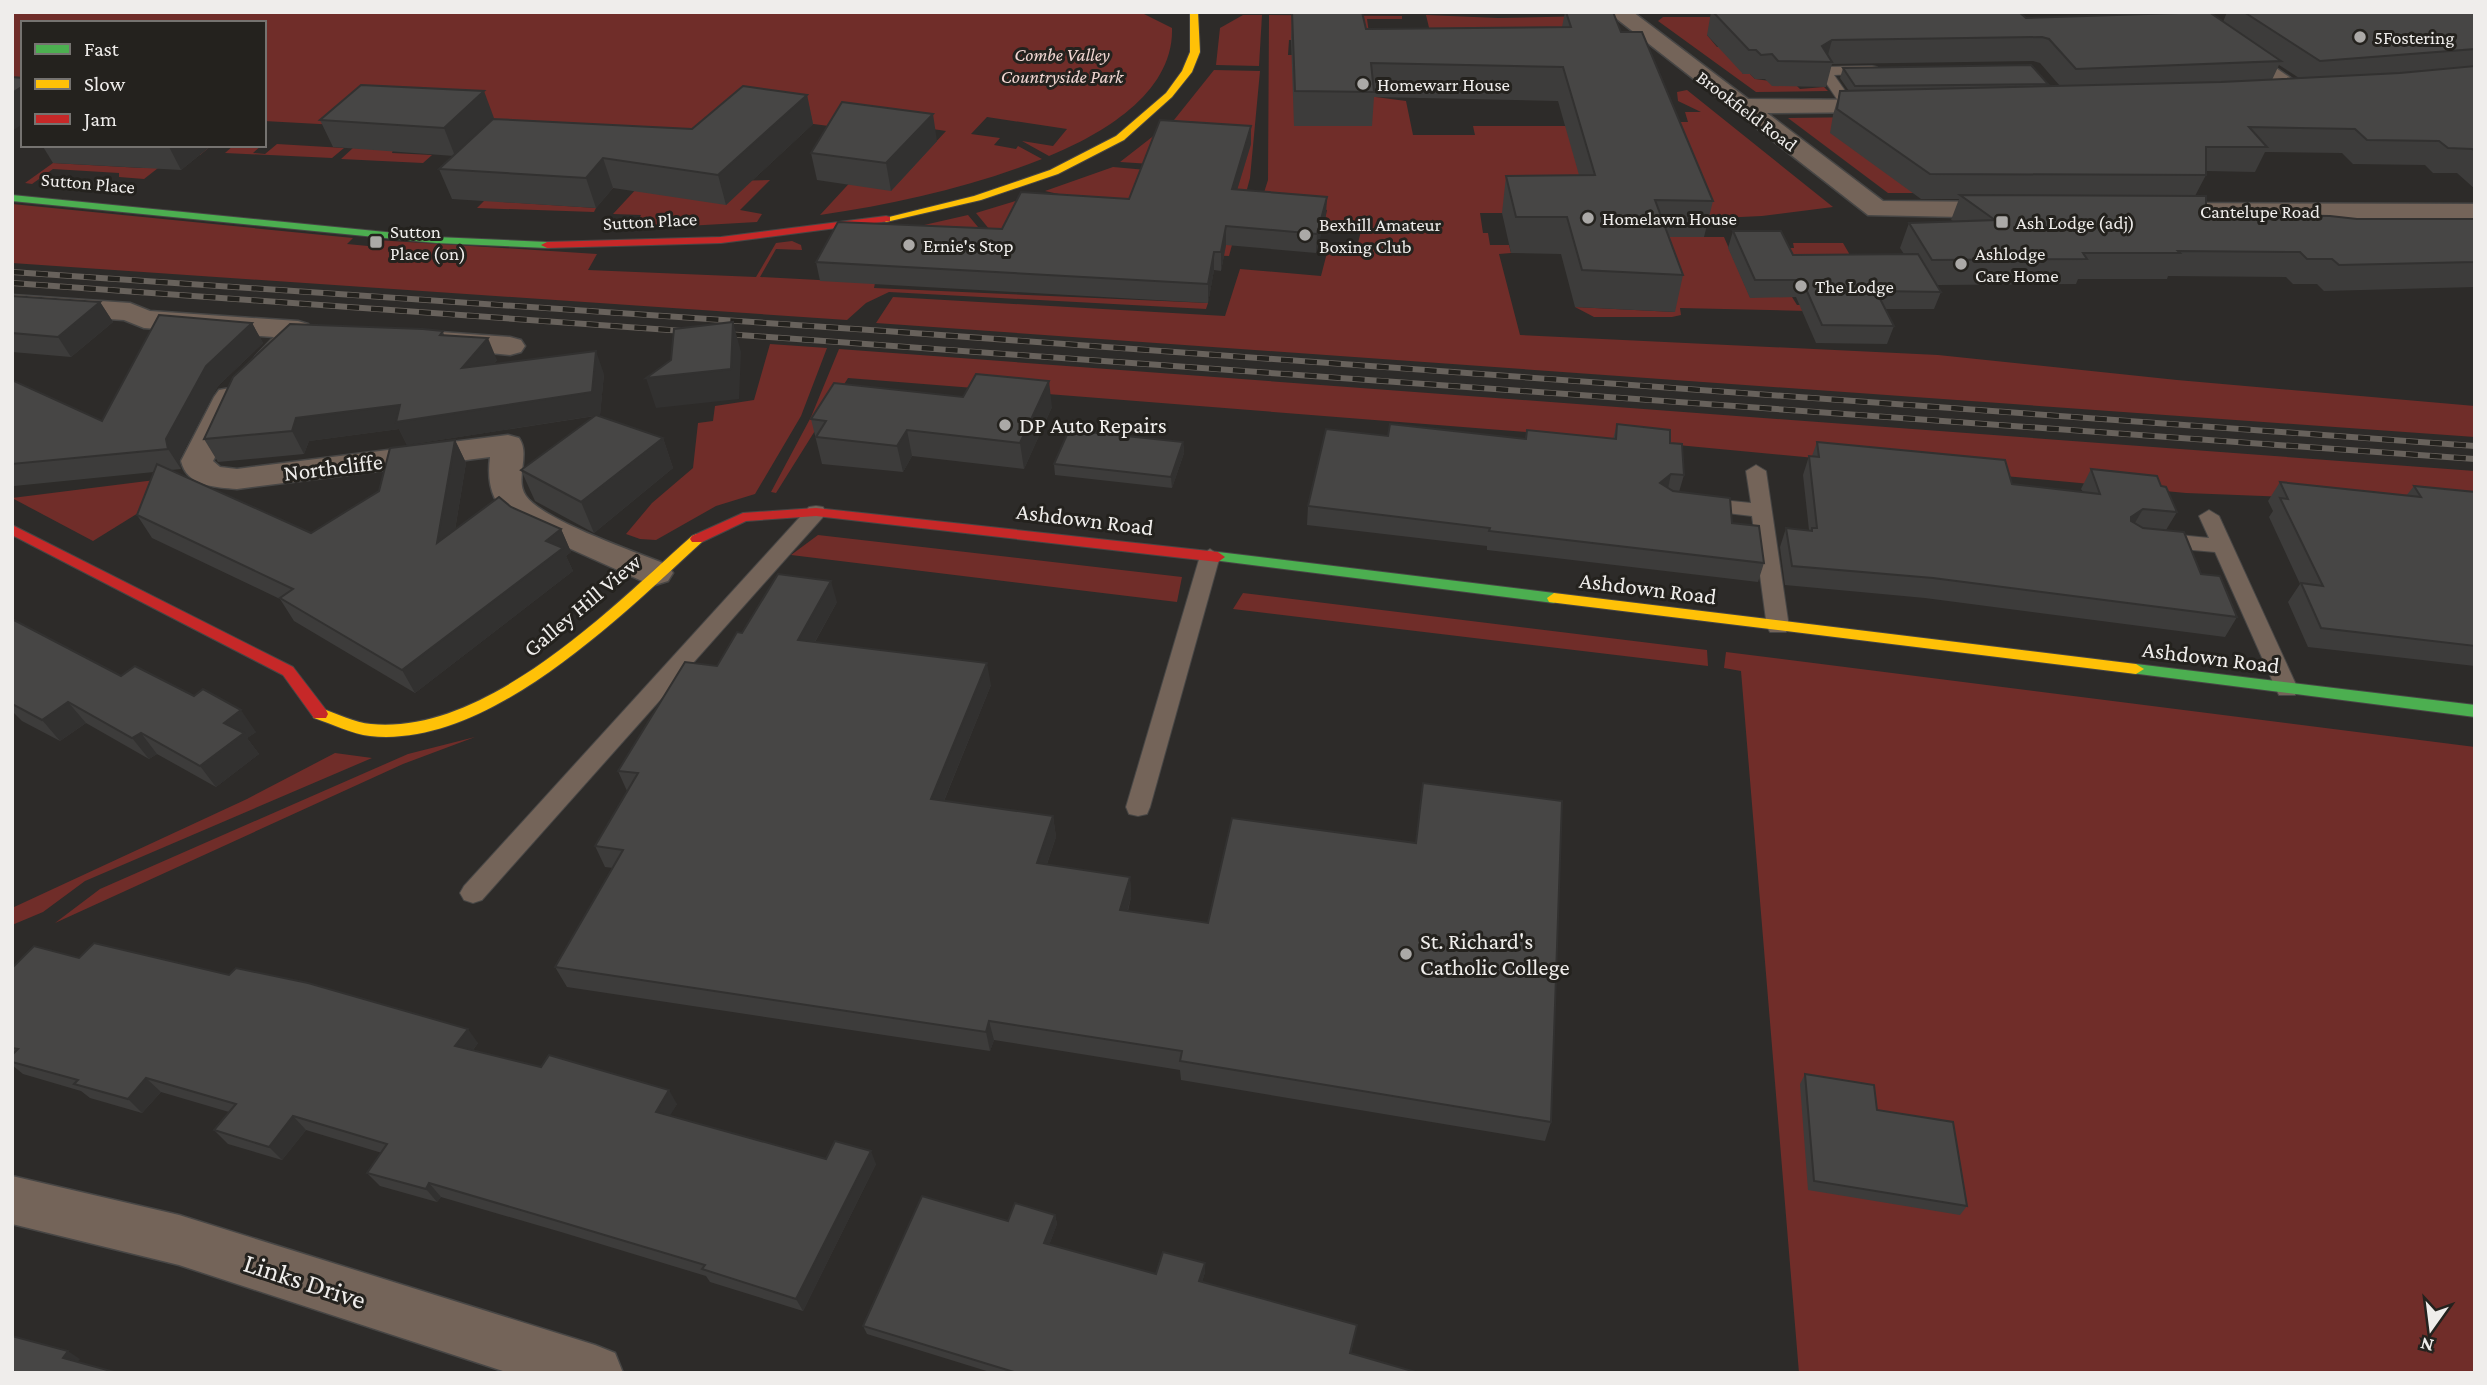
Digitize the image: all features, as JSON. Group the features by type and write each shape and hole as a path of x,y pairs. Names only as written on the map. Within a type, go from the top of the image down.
{"street":[{"name":"Sutton Place","path":"12,198 198,214 394,237 576,246 668,243 826,228 964,202 1011,188 1094,155 1149,117 1178,85 1194,57 1194,12"},
{"name":"Brookfield Road","path":"1619,12 1877,209 2030,210"},
{"path":"2179,12 2302,94"},
{"path":"2260,95 2328,92"},
{"path":"1741,106 1916,104"},
{"name":"Cantelupe Road","path":"2127,211 2475,212"},
{"name":"Northcliffe","path":"12,304 130,312 144,319 311,331 232,394 197,461 199,469 212,477 237,479 508,445 505,486 510,501 533,519 655,573"},
{"path":"417,339 510,346"},
{"name":"Galley Hill View","path":"12,529 288,671 321,715 357,727 403,731 460,717 505,696 570,650 702,534 743,517 816,512"},
{"name":"Ashdown Road","path":"816,512 1210,556 1778,628 2475,711"},
{"name":"Links Drive","path":"12,1200 179,1240 595,1373"}],"lane":[{"path":"1848,105 1825,71 1881,70"},
{"path":"1756,471 1778,628"},
{"path":"1681,502 1761,511"},
{"path":"473,893 816,512"},
{"path":"2209,516 2287,689"},
{"path":"2145,539 2222,546"},
{"path":"1138,807 1210,556"}],"green space":[{"name":"Combe Valley Countryside Park","path":"12,12 1140,12 1172,28 1169,51 1161,72 1148,91 1112,123 1049,156 1022,141 1053,146 1067,129 987,117 971,134 1000,138 994,145 1016,149 1018,146 1042,159 933,193 820,215 856,176 899,182 946,131 906,125 882,133 806,123 726,181 770,180 740,210 762,214 757,222 634,229 641,215 613,214 639,186 618,183 612,189 503,202 596,208 594,212 477,208 515,170 476,135 493,118 356,126 266,121 266,21 21,21 21,105 12,108"},
{"path":"1243,15 1262,15 1259,66 1216,65 1220,28"},
{"path":"1269,15 1402,16 1402,19 1367,19 1371,47 1358,39 1289,40 1288,55 1295,55 1293,86 1406,101 1413,135 1475,135 1473,126 1574,126 1594,191 1556,213 1480,213 1483,233 1488,233 1490,245 1509,245 1511,253 1499,254 1520,335 1938,355 2177,380 2475,406 2475,437 876,323 893,297 1225,316 1240,269 1321,276 1329,245 1357,247 1362,227 1324,223 1327,210 1260,205 1268,180"},
{"path":"1426,15 1498,18 1591,16 1639,53 1437,61"},
{"path":"1663,17 2009,17 1707,35 1717,47 1728,46 1743,74 1750,74 1755,79 1795,84 1800,89 1824,87 1828,91 1756,92 1658,21"},
{"path":"1214,70 1260,71 1250,178 1229,256 910,243 924,225 968,215 988,239 1147,243 1151,164 1120,162 1174,120"},
{"path":"1687,90 1833,207 1762,216 1697,219 1659,122 1688,122 1685,112 1701,112 1678,101 1677,92"},
{"path":"1866,117 1918,193 1888,193 1788,118"},
{"path":"277,144 344,148 332,158 225,153 232,147 260,147 253,153 265,154"},
{"path":"210,147 200,155 176,154 144,179 119,177 119,173 53,169 32,184 25,183 53,163 142,168 163,152"},
{"path":"353,148 432,155 423,163 341,159"},
{"path":"1113,167 1169,172 1154,215 1045,191"},
{"path":"1032,196 1012,233 994,235 976,213"},
{"path":"12,204 353,238 347,244 368,246 376,240 597,254 588,270 756,277 776,243 792,241 801,245 802,250 776,249 760,277 875,283 874,288 1208,303 1206,309 889,292 866,303 847,320 12,263"},
{"path":"1640,237 1724,237 1750,297 1792,297 1797,305 1813,305 1807,272 1776,248 1794,248 1793,243 1843,243 1872,293 1849,312 1680,308 1681,315 1672,317 1594,317 1575,307 1674,312"},
{"path":"770,344 827,348 801,416 755,494 716,506 656,540 640,539 626,534 652,503 693,468 698,423 713,421 715,406 754,400"},
{"path":"839,349 2475,471 2475,504 2186,493 1625,440 848,378 776,493 771,492 811,417"},
{"path":"171,478 164,497 93,541 12,498"},
{"path":"818,535 1182,577 1177,602 791,555"},
{"path":"1243,593 1707,650 1708,666 1233,609"},
{"path":"1726,652 2475,747 2475,1373 1799,1373 1741,671 1724,668"},
{"path":"475,737 403,764 55,923 100,889 408,754"},
{"path":"335,753 372,758 85,881 43,912 12,925 12,908 247,799"}],"building":[{"path":"1292,12 1362,12 1366,29 1571,27 1566,12 1613,12 1621,32 1642,32 1713,201 1655,200 1683,275 1582,270 1567,217 1516,217 1506,176 1595,175 1563,67 1371,63 1374,92 1295,91"},
{"path":"1713,12 2019,12 2026,18 2209,12 2281,61 2076,69 2049,39 2042,37 1832,40 1822,46 1832,62 1778,61 1772,54 1761,55 1756,50 1749,50"},
{"path":"2244,12 2475,12 2475,49 2320,61"},
{"path":"2031,65 2048,84 1855,86 1843,68"},
{"path":"2475,66 2475,151 2448,148 2439,141 2367,140 2355,129 2249,127 2267,147 2206,147 2206,175 1930,174 1837,109 1840,91 2221,82 2400,73"},
{"path":"12,77 21,78 21,87 12,93"},
{"path":"361,85 484,91 444,128 320,120"},
{"path":"743,86 807,95 718,175 603,158 586,178 439,169 493,119 692,129"},
{"path":"842,102 933,114 886,163 811,153"},
{"path":"1160,120 1251,126 1232,189 1327,197 1317,234 1226,226 1221,252 1214,252 1208,284 816,262 838,222 1002,229 1021,192 1129,199"},
{"path":"1960,195 2206,196 2206,214 2330,216 2357,219 2475,219 2475,262 2339,265 2332,259 2307,259 2300,252 2178,251 2180,253 2083,253 2087,259 1932,260 1909,223 1995,220"},
{"path":"1733,231 1781,231 1793,255 1918,254 1941,292 1876,291 1894,326 1822,325 1802,280 1755,280"},
{"path":"12,296 100,302 58,337 12,333"},
{"path":"159,315 252,323 206,366 166,439 168,449 12,464 12,380 102,421"},
{"path":"733,322 731,369 646,378 671,360 674,329"},
{"path":"290,324 423,329 443,331 440,335 488,338 462,368 596,351 592,392 396,422 400,405 296,418 292,431 204,439 233,377"},
{"path":"976,374 1049,381 1020,443 907,430 897,446 816,437 826,421 811,419 834,383 963,397"},
{"path":"596,415 663,438 581,502 521,470"},
{"path":"1390,424 1526,439 1527,430 1616,439 1617,424 1670,430 1670,443 1682,444 1684,475 1671,474 1660,483 1673,491 1730,498 1732,523 1759,526 1764,563 1489,531 1490,528 1308,506 1326,429 1388,436"},
{"path":"1069,430 1183,442 1171,477 1054,464"},
{"path":"455,440 437,543 499,497 511,507 561,529 546,541 563,548 402,670 280,598 293,589 137,515 157,464 311,533 379,491 390,448"},
{"path":"1817,442 2005,460 2012,484 2100,494 2091,469 2157,476 2161,486 2166,487 2177,512 2143,509 2131,517 2131,521 2143,528 2184,532 2201,574 2220,576 2237,617 1933,578 1792,566 1786,528 1812,531 1812,528 1817,528 1809,456 1819,457"},
{"path":"2280,482 2421,497 2414,486 2475,492 2475,646 2321,628 2301,583 2323,586 2280,498 2288,499"},
{"path":"778,574 831,581 798,640 987,663 931,799 1053,816 1037,863 1130,877 1120,910 1208,923 1232,818 1416,843 1423,783 1562,801 1551,1122 1180,1061 1182,1051 989,1021 986,1032 555,967 623,850 595,846 638,773 618,771 685,662 717,666 737,632 742,633"},
{"path":"12,619 121,676 135,666 194,696 203,689 241,710 224,723 244,733 200,766 141,733 132,738 68,702 42,720 12,704"},
{"path":"94,943 229,975 236,968 308,983 468,1029 455,1046 541,1067 549,1055 669,1090 656,1112 826,1159 835,1141 871,1151 796,1299 702,1269 705,1265 429,1183 426,1189 367,1173 387,1144 293,1116 269,1147 214,1130 236,1104 146,1078 128,1099 74,1084 78,1080 12,1062 12,1055 18,1049 12,1048 12,968 34,946 79,958"},
{"path":"1805,1074 1874,1085 1877,1110 1953,1122 1967,1206 1814,1181"},
{"path":"922,1196 1008,1221 1015,1203 1055,1215 1044,1243 1156,1274 1163,1252 1205,1263 1199,1281 1357,1325 1350,1353 1419,1373 1014,1373 863,1326"},
{"path":"12,1336 68,1351 63,1358 118,1373 12,1373"}],"railway":[{"path":"12,272 885,331 2475,446"},
{"path":"12,283 2475,459"}],"traffic: fast":[{"path":"12,198 436,240 547,245"},
{"path":"1218,557 1554,598"},
{"path":"2136,669 2475,711"}],"traffic: slow":[{"path":"886,219 977,198 1054,172 1120,138 1169,95 1187,72 1195,52 1194,12"},
{"path":"320,714 370,730 421,728 473,710 524,682 573,647 697,539"},
{"path":"1554,598 2136,669"}],"traffic: jam":[{"path":"547,245 721,240 886,219"},
{"path":"697,539 743,517 816,512 1218,557"},
{"path":"12,529 288,671 320,714"}],"place":[{"name":"5Fostering","path":"2360,37"},
{"name":"Homewarr House","path":"1363,84"},
{"name":"Homelawn House","path":"1588,218"},
{"name":"Ash Lodge (adj)","path":"2002,222"},
{"name":"Bexhill Amateur Boxing Club","path":"1305,235"},
{"name":"Sutton Place (on)","path":"376,242"},
{"name":"Ernie's Stop","path":"909,245"},
{"name":"Ashlodge Care Home","path":"1961,264"},
{"name":"The Lodge","path":"1801,286"},
{"name":"DP Auto Repairs","path":"1005,425"},
{"name":"St. Richard's Catholic College","path":"1406,954"}]}
